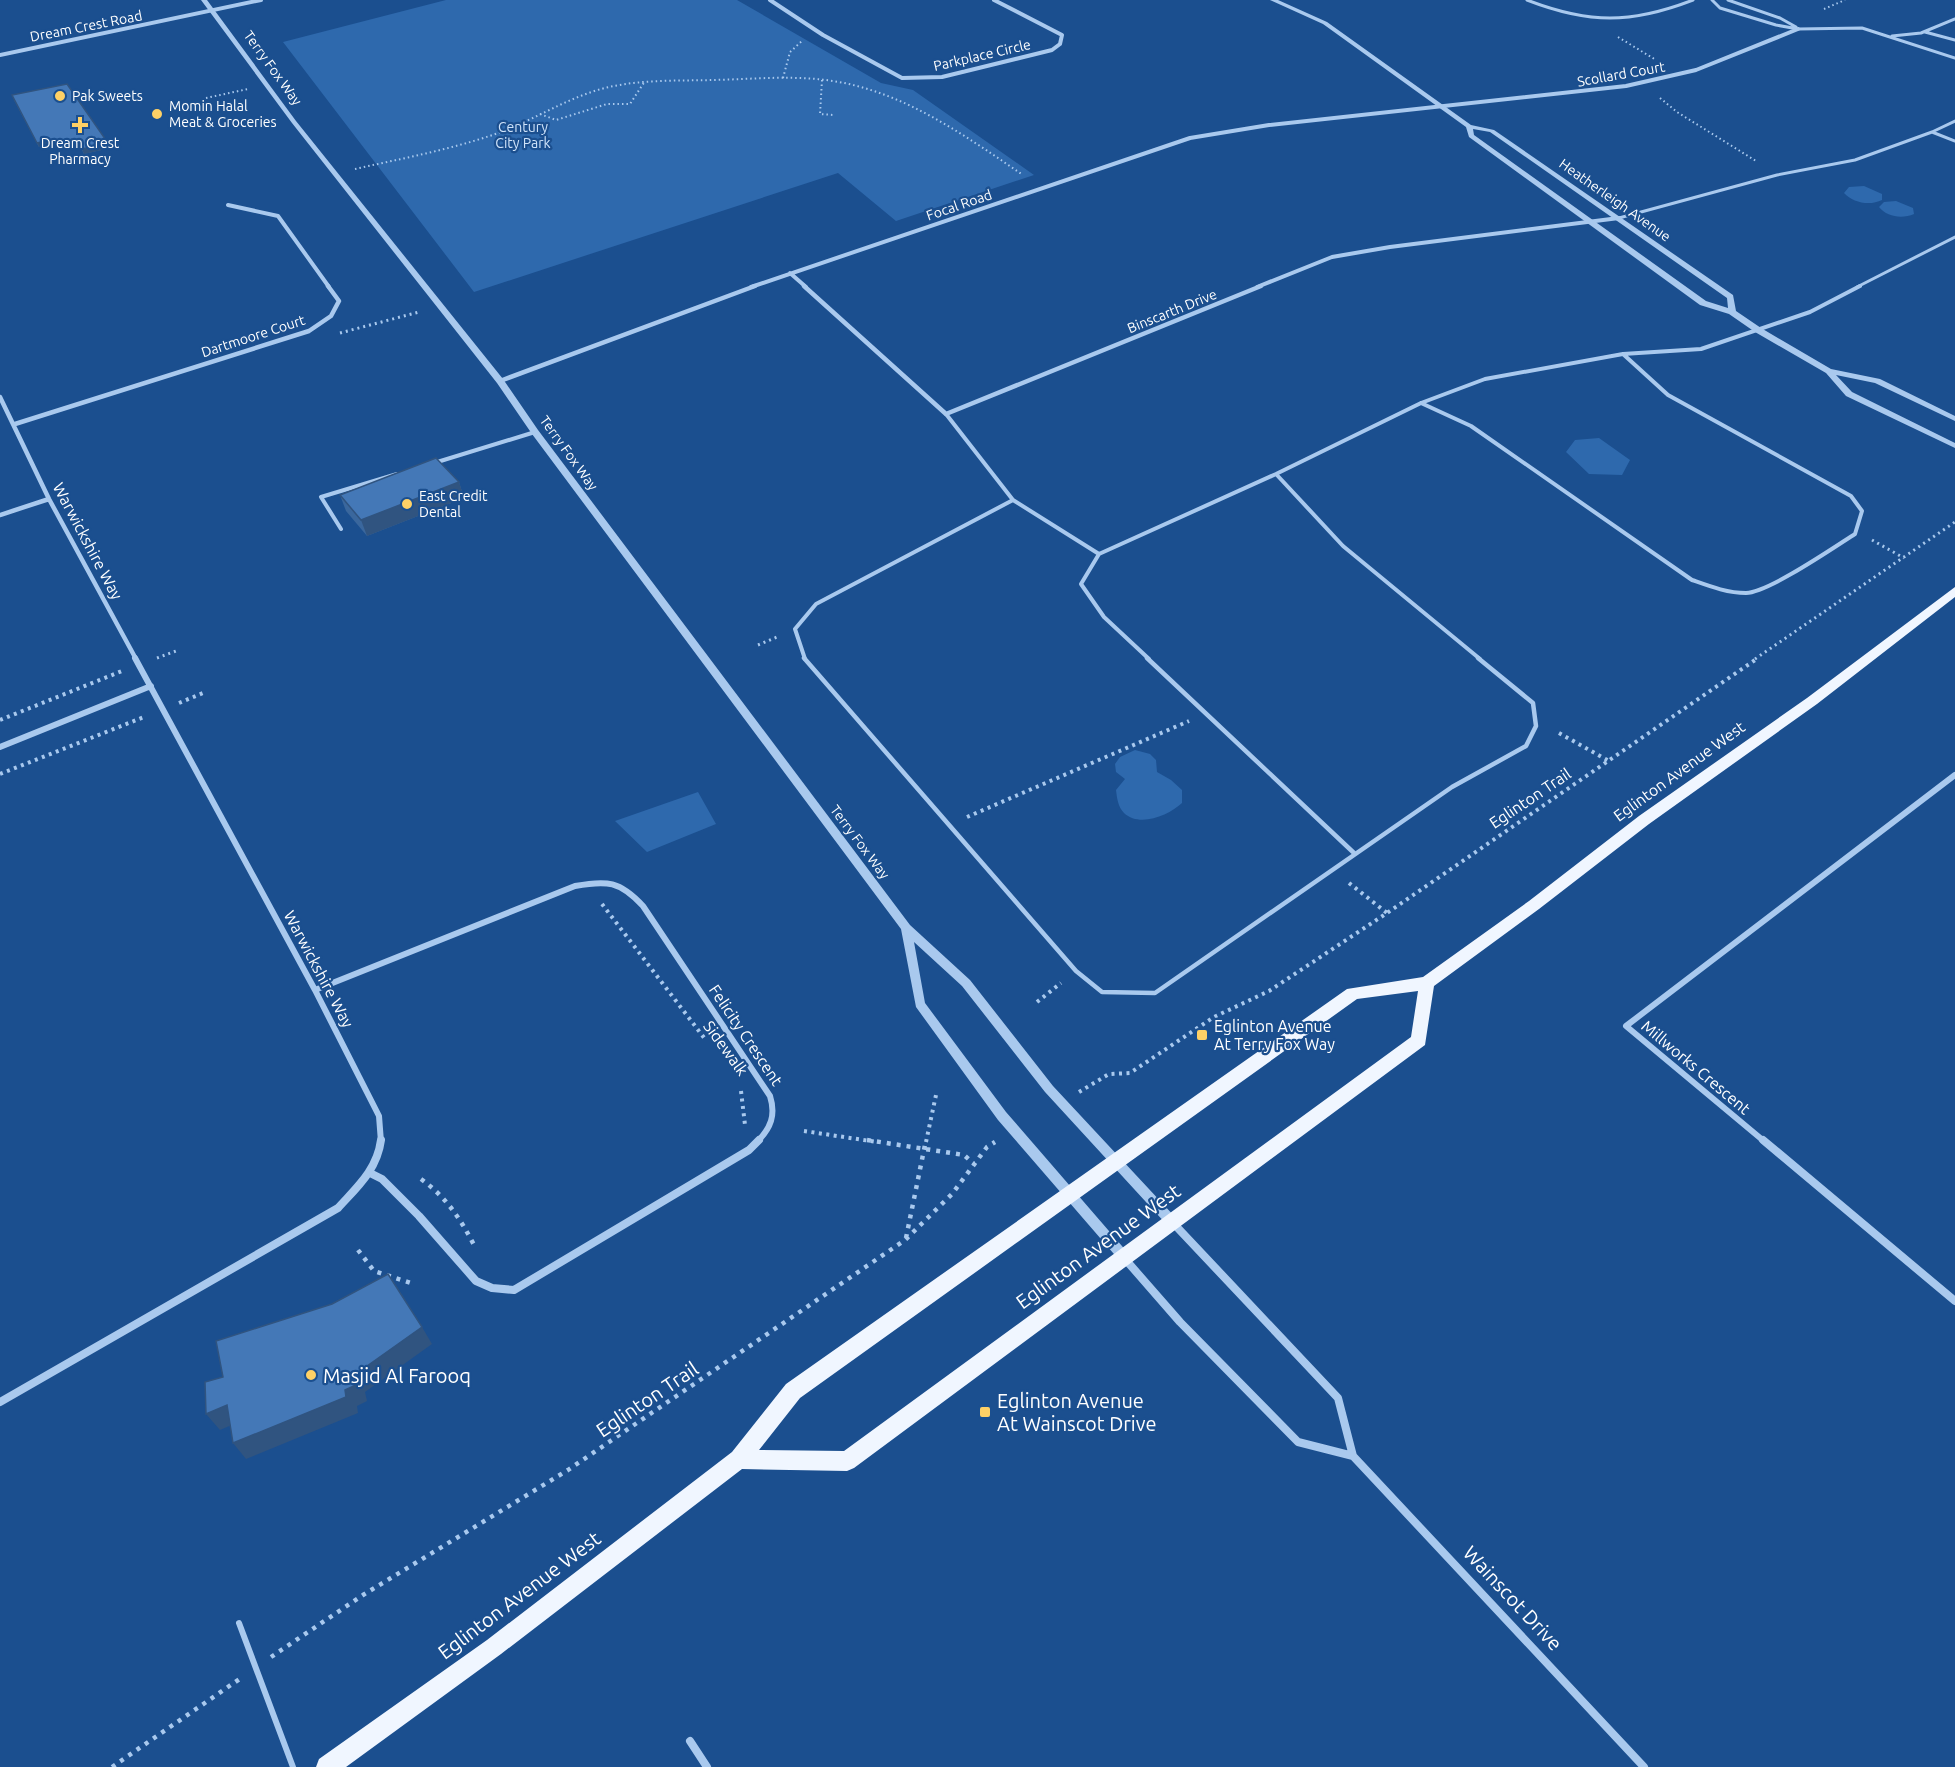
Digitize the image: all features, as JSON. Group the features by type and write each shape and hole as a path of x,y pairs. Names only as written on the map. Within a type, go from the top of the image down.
{"main road":[{"name":"Eglinton Avenue West","path":"327,1767 494,1647 658,1519 739,1460 793,1391 1353,993 1427,983 1534,905 1644,820 1812,701 1955,591"},
{"name":"Eglinton Avenue West","path":"739,1460 847,1461 1419,1040 1427,983"}],"street":[{"name":"Terry Fox Way","path":"204,0 335,174 500,381 535,432 906,928 966,983 1049,1089 1172,1222"},
{"name":"Dream Crest Road","path":"0,54 261,0"},
{"name":"Parkplace Circle","path":"770,0 823,35 892,74 911,79 942,77 1052,50 1060,44 1062,35 994,0"},
{"name":"Heatherleigh Avenue","path":"1273,0 1325,23 1469,126 1492,131 1730,297 1732,312"},
{"name":"Scollard Court","path":"1439,105 1595,91 1640,83 1696,70 1798,28"},
{"name":"Focal Road","path":"500,381 790,273 1156,148 1222,132 1439,105"},
{"name":"Heatherleigh Avenue","path":"1469,126 1470,136 1703,303 1732,312 1758,330 1829,370 1876,381 1955,419"},
{"name":"Dartmoore Court","path":"15,424 309,330 331,316 339,300 278,216 228,205"},
{"name":"Binscarth Drive","path":"946,414 1332,257 1390,247 1619,218"},
{"path":"790,273 946,414"},
{"name":"Heatherleigh Avenue","path":"1829,370 1849,394 1955,446"},
{"name":"Warwickshire Way","path":"0,397 15,424 49,499 315,990 379,1116 381,1142 370,1173 338,1208 0,1402"},
{"path":"0,515 49,499"},
{"path":"0,747 151,686"},
{"name":"Millworks Crescent","path":"1955,775 1626,1026 1955,1300"},
{"name":"Felicity Crescent","path":"315,990 575,886 599,881 615,882 631,891 643,906 770,1096 775,1107 768,1132 748,1150 514,1290 492,1288 476,1281 413,1209 382,1179 370,1173"},
{"name":"Terry Fox Way","path":"906,928 920,1004 1002,1116 1070,1194"},
{"path":"1070,1194 1180,1322 1298,1442 1353,1456"},
{"name":"Wainscot Drive","path":"1172,1222 1338,1398 1353,1456 1644,1767"},
{"path":"690,1741 707,1767"}],"lane":[{"path":"1527,0 1568,14 1602,20 1644,16 1693,0"},
{"path":"1712,0 1720,8 1776,26 1862,27 1955,58"},
{"path":"1728,0 1780,18 1798,28"},
{"path":"1890,37 1925,32 1955,19"},
{"path":"1925,32 1955,40"},
{"path":"1619,218 1777,175 1855,159 1932,132 1955,121"},
{"path":"1932,132 1955,141"},
{"path":"1354,853 1104,617 1081,584 1099,554 1276,474 1420,403 1485,379 1623,354 1701,349 1810,312 1955,237"},
{"path":"1420,403 1471,426 1692,580 1721,590 1748,593 1766,586 1784,578 1855,534 1863,511 1851,496 1668,395 1623,354"},
{"path":"946,414 1013,500 1099,554"},
{"path":"434,463 535,432"},
{"path":"341,529 321,497 400,473"},
{"path":"1013,500 816,604 795,629 803,657 1076,971 1102,992 1155,993 1452,787 1526,746 1536,726 1533,703 1342,546 1276,474"},
{"path":"238,1623 293,1767"}],"path":[{"path":"1602,20 1604,28 1679,74"},
{"path":"783,78 788,55 792,48 806,39 823,35"},
{"path":"335,174 502,132 539,114 604,88 645,81 783,78 822,80 858,86 905,102 964,135 1041,188"},
{"path":"822,80 819,114 834,115"},
{"path":"539,114 556,120 607,104 630,104 645,81"},
{"path":"1640,83 1677,112 1777,175"},
{"path":"206,98 267,85"},
{"path":"309,330 346,333 440,305"},
{"name":"Eglinton Trail","path":"1109,1074 1130,1073 1215,1017 1269,991 1387,913 1955,522"},
{"path":"1868,538 1904,558"},
{"path":"758,645 777,637"},
{"path":"0,720 176,651"},
{"path":"0,774 203,693"},
{"path":"949,825 1206,713"},
{"path":"1559,733 1609,761"},
{"path":"1349,883 1387,913"},
{"name":"Sidewalk","path":"599,899 711,1047"},
{"path":"1037,1002 1076,971"},
{"name":"Sidewalk","path":"736,1132 745,1125 740,1088"},
{"path":"905,1240 936,1095"},
{"path":"804,1131 964,1155 974,1164"},
{"name":"Eglinton Trail","path":"294,1641 363,1595 568,1470 905,1240 952,1194 987,1147"},
{"path":"421,1179 436,1190 459,1216 472,1243 480,1251"},
{"path":"358,1250 374,1271 414,1284"},
{"path":"112,1767 219,1694"}],"green space":[{"name":"Century City Park","path":"446,0 737,0 881,83 913,90 1034,175 896,221 838,173 474,292 283,42"},
{"path":"1864,186 1882,194 1882,200 1872,203 1862,202 1844,193 1849,187"},
{"path":"1896,201 1913,208 1914,214 1895,216 1879,207 1884,202"},
{"path":"1599,438 1630,460 1622,475 1589,474 1566,452 1575,440"},
{"path":"1135,750 1150,754 1156,760 1157,772 1182,790 1182,803 1170,812 1146,820 1131,817 1122,811 1116,790 1125,779 1116,772 1115,764 1120,757"},
{"path":"698,792 716,824 647,852 615,821"}],"building":[{"path":"67,84 108,143 82,149 79,144 49,140 37,143 12,95"},
{"path":"436,458 459,482 361,520 340,495"},
{"name":"Masjid Al Farooq","path":"388,1274 422,1327 353,1376 356,1385 345,1390 346,1397 233,1443 227,1405 206,1414 205,1382 223,1377 216,1341 332,1304"}],"place":[{"name":"Pak Sweets","path":"60,96"},
{"name":"Momin Halal Meat & Groceries","path":"157,114"},
{"name":"Dream Crest Pharmacy","path":"80,125"},
{"name":"East Credit Dental","path":"407,504"},
{"name":"Eglinton Avenue At Terry Fox Way","path":"1202,1035"},
{"name":"Masjid Al Farooq","path":"311,1375"},
{"name":"Eglinton Avenue At Wainscot Drive","path":"985,1412"}]}
